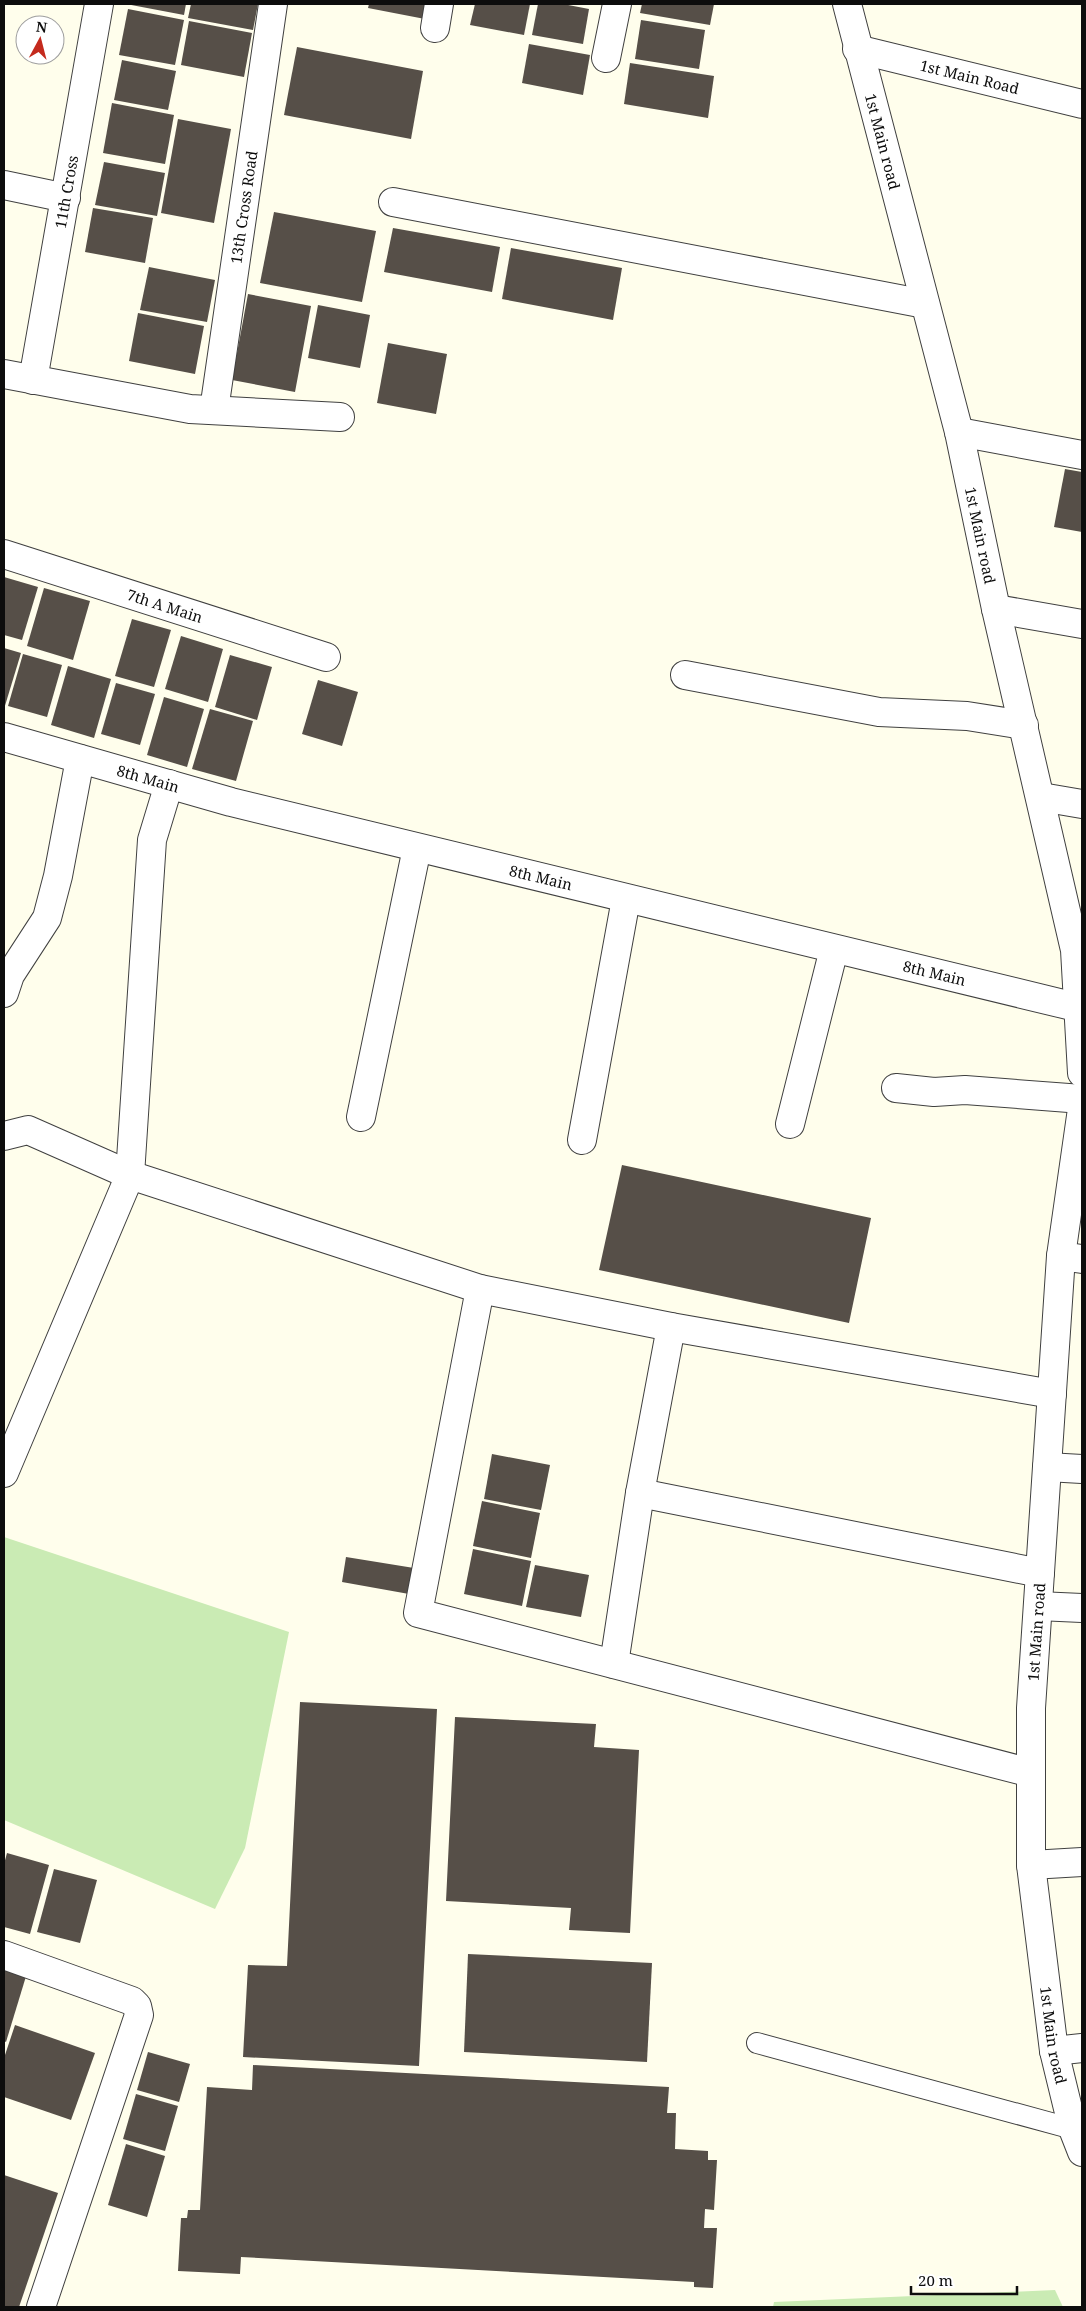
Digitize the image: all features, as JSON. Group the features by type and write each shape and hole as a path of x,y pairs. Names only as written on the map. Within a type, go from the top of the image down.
{"street":[{"name":"11th Cross","path":"33,380 99,4"},
{"name":"13th Cross Road","path":"214,410 272,4"},
{"path":"606,58 617,4"},
{"name":"1st Main road","path":"847,4 857,49 959,432 996,609 1079,950 1082,1062"},
{"name":"1st Main Road","path":"857,49 1082,104"},
{"path":"4,186 66,198"},
{"path":"392,202 925,304"},
{"path":"4,374 190,409 340,417"},
{"path":"959,432 1082,454"},
{"name":"7th A Main","path":"4,554 326,656"},
{"path":"996,609 1082,624"},
{"path":"685,675 879,712 967,716 1024,725"},
{"name":"8th Main","path":"4,737 231,802 1080,1008"},
{"path":"4,992 10,975 47,918 58,876 80,759"},
{"path":"4,1473 130,1175 152,840 169,784"},
{"path":"1041,797 1082,804"},
{"path":"361,1117 418,848"},
{"path":"582,1140 626,899"},
{"path":"790,1124 834,949"},
{"path":"896,1088 934,1092 965,1090 1082,1099"},
{"name":"1st Main road","path":"1078,2140 1054,2051 1031,1865 1030,1772 1031,1708 1052,1394 1072,1258 1082,1109"},
{"path":"4,1114 16,1133 130,1175 480,1289 671,1327 1052,1394"},
{"path":"480,1289 418,1613 1030,1772"},
{"path":"614,1664 640,1493 671,1327"},
{"path":"1047,1467 1082,1469"},
{"path":"640,1493 1040,1574"},
{"path":"1038,1606 1082,1608"},
{"path":"1031,1865 1082,1862"},
{"path":"4,1955 132,2000 137,2006 139,2015 41,2307"},
{"path":"1054,2051 1082,2048"}],"lane":[{"path":"757,2043 1078,2140"}],"green space":[{"path":"4,1537 289,1632 245,1848 215,1909 4,1820"},
{"path":"1055,2290 1063,2307 773,2307 774,2302"}],"building":[{"path":"126,4 186,4 184,15"},
{"path":"191,4 258,4 253,30 188,18"},
{"path":"369,4 428,4 425,19 368,8"},
{"path":"475,4 530,4 524,35 470,25"},
{"path":"538,4 563,4 589,9 583,44 532,35"},
{"path":"642,4 714,4 710,25 640,13"},
{"path":"128,9 184,20 175,65 119,55"},
{"path":"641,20 705,30 699,69 635,59"},
{"path":"189,21 252,33 244,77 181,65"},
{"path":"529,44 590,55 583,95 522,83"},
{"path":"297,47 423,71 411,139 284,115"},
{"path":"122,60 176,71 168,110 114,100"},
{"path":"630,63 714,76 708,118 624,104"},
{"path":"112,103 174,115 165,164 103,153"},
{"path":"178,119 231,129 214,223 161,213"},
{"path":"104,162 165,173 157,216 95,205"},
{"path":"93,208 153,218 145,263 85,252"},
{"path":"274,212 376,231 362,302 260,283"},
{"path":"393,228 500,247 492,292 384,272"},
{"path":"511,248 622,268 613,320 502,299"},
{"path":"149,267 215,280 207,322 140,310"},
{"path":"248,294 311,306 295,392 232,380"},
{"path":"318,305 370,315 360,368 308,358"},
{"path":"138,313 204,326 195,374 129,361"},
{"path":"388,343 447,354 436,414 377,403"},
{"path":"1065,469 1082,472 1082,532 1054,527"},
{"path":"4,577 38,587 22,640 4,635"},
{"path":"44,588 90,601 73,660 27,646"},
{"path":"132,619 171,630 154,687 115,676"},
{"path":"181,636 223,649 208,702 165,689"},
{"path":"4,648 21,653 4,709"},
{"path":"23,654 62,665 47,717 8,706"},
{"path":"230,655 272,667 257,720 215,707"},
{"path":"68,666 111,679 94,738 51,725"},
{"path":"318,680 358,692 342,746 302,734"},
{"path":"116,683 155,694 140,745 101,734"},
{"path":"164,697 204,709 187,767 147,755"},
{"path":"210,709 253,721 236,781 192,769"},
{"path":"622,1165 871,1218 849,1323 599,1270"},
{"path":"492,1454 550,1465 541,1510 484,1499"},
{"path":"482,1501 540,1513 531,1558 473,1546"},
{"path":"473,1549 531,1561 522,1606 464,1594"},
{"path":"346,1557 414,1568 409,1594 342,1582"},
{"path":"535,1565 589,1575 581,1617 526,1607"},
{"path":"300,1702 437,1709 419,2066 243,2057 248,1965 287,1966"},
{"path":"455,1717 596,1724 594,1747 639,1750 630,1933 569,1930 571,1908 446,1901"},
{"path":"7,1853 49,1865 30,1934 4,1927 4,1864"},
{"path":"54,1869 97,1880 80,1943 37,1932"},
{"path":"468,1954 652,1963 647,2062 464,2052"},
{"path":"4,1966 27,1973 6,2042 4,2041"},
{"path":"15,2025 95,2053 71,2120 4,2097 4,2058"},
{"path":"148,2052 190,2064 179,2102 137,2090"},
{"path":"253,2065 669,2087 667,2113 676,2113 675,2149 708,2151 708,2160 717,2160 714,2210 705,2209 704,2228 717,2228 713,2288 694,2287 694,2282 241,2257 240,2274 178,2271 181,2218 187,2218 188,2210 200,2210 207,2087 252,2090"},
{"path":"136,2094 178,2106 165,2151 123,2139"},
{"path":"126,2144 165,2156 147,2217 108,2205"},
{"path":"4,2175 58,2193 19,2307 4,2307"}]}
